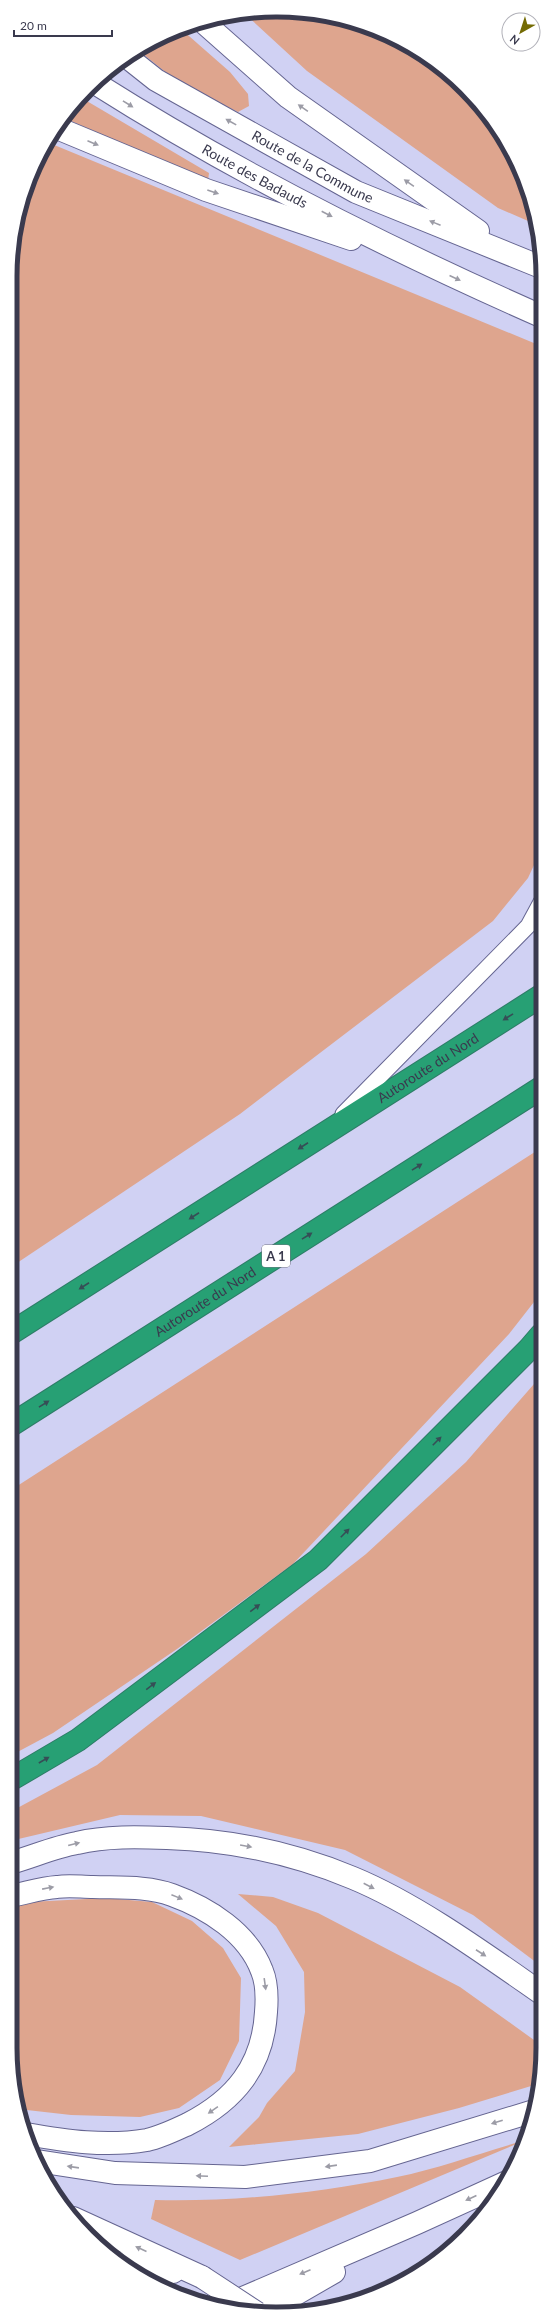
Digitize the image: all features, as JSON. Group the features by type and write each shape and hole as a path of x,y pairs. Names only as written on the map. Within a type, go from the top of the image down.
{"highway":[{"name":"Autoroute du Nord","path":"17,1329 536,999"},
{"name":"Autoroute du Nord","path":"17,1421 536,1091"},
{"path":"17,1776 78,1740 318,1560 535,1342"}],"main road":[{"name":"Route de la Commune","path":"208,26 288,97 510,253"},
{"name":"Route de la Commune","path":"132,61 156,80 356,192 535,264"},
{"name":"Route des Badauds","path":"100,86 152,120 258,178 420,262"},
{"path":"62,130 206,190 420,262 536,314"},
{"path":"17,1862 77,1842 135,1837 208,1839 255,1847 302,1859 354,1878 403,1904 453,1934 536,1991"},
{"path":"17,1895 58,1886 144,1889 170,1894 199,1906 218,1917 251,1950 263,1971 267,2001 266,2028 256,2058 241,2084 227,2100 208,2114 176,2130 147,2139 110,2144 32,2135"},
{"path":"44,2161 115,2173 245,2177 370,2161 527,2113"},
{"path":"231,2303 417,2223 495,2188"},
{"path":"274,2307 417,2223"},
{"path":"86,2224 202,2276 245,2305"},
{"path":"136,2265 202,2276"}],"lane":[{"path":"325,1132 528,926 536,911"}],"shaded area":[{"path":"276,17 310,19 344,26 391,44 421,61 448,81 472,105 492,132 516,177 527,209 534,243 536,276 536,2048 534,2081 527,2115 509,2162 492,2192 472,2219 448,2243 406,2272 360,2293 310,2305 276,2307 243,2305 193,2293 147,2272 105,2243 81,2219 61,2192 44,2162 26,2115 19,2081 17,276 19,243 26,209 44,162 61,132 81,105 105,81 132,61 162,44 209,26 243,19"},
{"path":"276,17 310,19 344,26 376,37 421,61 448,81 472,105 492,132 516,177 530,222 498,208 307,71 250,19"},
{"path":"186,34 230,72 248,94 249,106 238,112 179,83 143,54"},
{"path":"86,100 209,173 208,181 70,121"},
{"path":"53,145 536,344 536,861 528,878 493,921 240,1114 17,1263 17,276 19,243 26,209 37,177"},
{"path":"536,1151 536,1299 509,1334 293,1564 177,1649 53,1733 17,1752 17,1486"},
{"path":"536,1382 536,1962 473,1915 345,1850 201,1816 120,1815 17,1839 17,1808 97,1765 366,1554 466,1462"},
{"path":"238,1894 273,1897 318,1913 460,1987 536,2041 533,2085 459,2108 358,2134 229,2147 259,2117 267,2103 295,2071 305,2012 304,1972 276,1926"},
{"path":"106,1898 152,1902 192,1921 223,1948 241,1978 239,2041 220,2080 179,2108 140,2117 71,2115 25,2110 19,2081 17,2048 17,1904"},
{"path":"518,2143 240,2260 151,2219 155,2200 215,2200 307,2192 368,2183 445,2165"}]}
